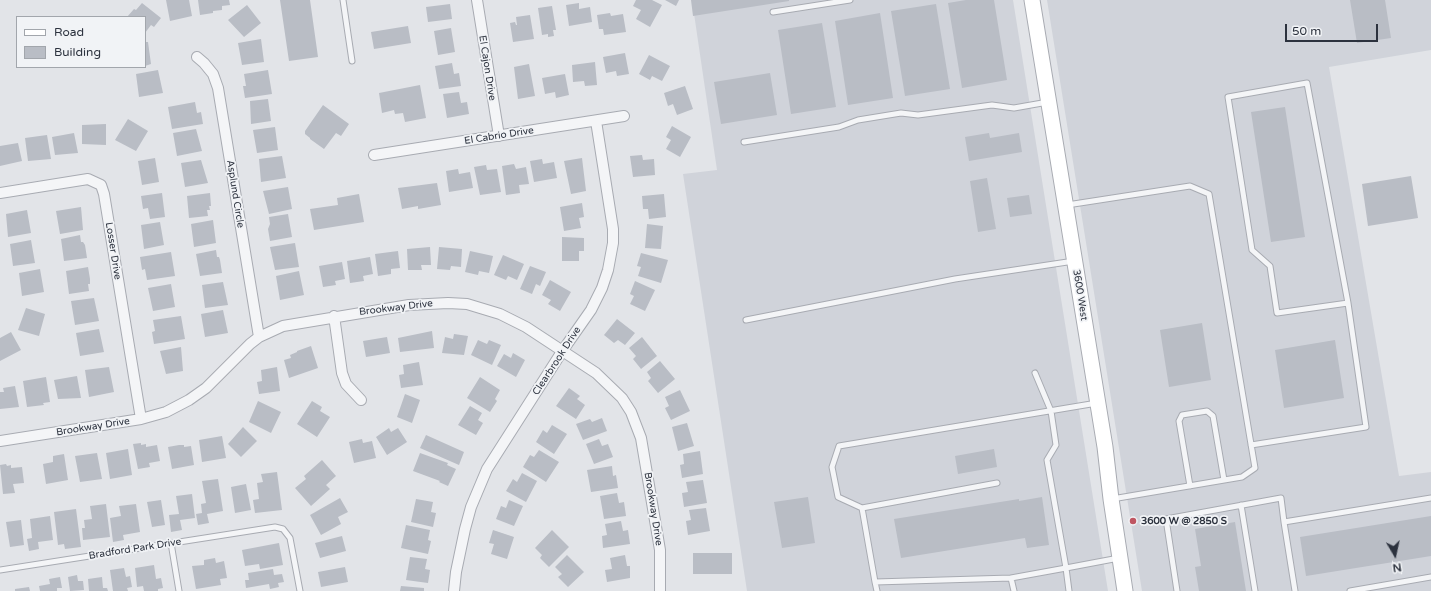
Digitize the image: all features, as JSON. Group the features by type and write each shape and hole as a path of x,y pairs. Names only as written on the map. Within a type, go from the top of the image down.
{"street":[{"name":"El Cajon Drive","path":"477,0 498,136"},
{"name":"3600 West","path":"1032,0 1098,403 1111,499 1126,591"},
{"name":"Asplund Circle","path":"197,57 213,74 218,88 259,337"},
{"name":"El Cabrio Drive","path":"374,155 624,116"},
{"name":"Clearbrook Drive","path":"454,591 456,572 465,529 485,475 497,452 563,350 591,310 602,288 608,270 613,243 609,198 596,121"},
{"name":"Losser Drive","path":"0,192 88,179 101,185 104,194 141,419"},
{"name":"Brookway Drive","path":"0,441 141,419 166,412 189,400 206,388 226,366 259,337 283,326 334,316 409,305 448,303 467,304 512,319 563,350 609,384 622,398 638,426 644,450 660,550 660,591"},
{"path":"334,316 342,372 346,384 361,400"}],"lane":[{"path":"343,0 352,60"},
{"path":"773,12 850,0"},
{"path":"1251,445 1366,427 1348,303 1307,83 1228,97 1252,250 1270,266 1276,313 1348,303"},
{"path":"744,142 839,126 858,120 901,112 918,115 992,105 1014,108 1049,102"},
{"path":"1066,205 1190,186 1209,194 1251,445 1254,468 1242,477 1111,499"},
{"path":"746,320 955,279 1075,261"},
{"path":"1035,373 1051,411 1056,444 1047,460 1069,591"},
{"path":"997,483 862,508 838,497 832,468 839,446 1098,403"},
{"path":"1190,486 1179,421 1182,415 1207,411 1213,416 1224,480"},
{"path":"1177,591 1166,520 1281,498 1295,591"},
{"path":"1284,522 1431,498"},
{"path":"1241,506 1256,591"},
{"path":"862,508 877,591"},
{"name":"Bradford Park Drive","path":"0,570 270,527 279,527 287,533 290,538 300,591"},
{"path":"171,543 179,591"},
{"path":"875,582 1011,578 1120,558"},
{"path":"1350,591 1431,577"},
{"path":"1011,578 1014,591"}],"shaded area":[{"path":"692,0 1013,0 1108,591 747,591 683,174 717,170"},
{"path":"1047,0 1431,0 1431,50 1329,67 1399,476 1431,472 1431,591 1142,591"}],"building":[{"path":"166,0 189,0 192,16 170,21"},
{"path":"198,0 229,0 230,5 222,6 222,10 213,11 213,13 200,15"},
{"path":"280,0 310,0 318,57 289,61"},
{"path":"636,0 652,0 662,5 650,27 636,19 641,10 633,6"},
{"path":"665,0 679,0 676,6"},
{"path":"691,0 789,0 789,1 693,16"},
{"path":"966,0 994,0 1007,80 962,88 948,3"},
{"path":"1350,0 1385,0 1391,38 1357,43"},
{"path":"142,3 161,18 154,27 151,25 146,32 146,16 128,16 134,9 136,10"},
{"path":"579,3 579,9 590,7 592,22 569,26 566,5"},
{"path":"450,4 452,19 428,22 426,7"},
{"path":"936,4 950,89 905,96 891,11"},
{"path":"247,5 261,23 244,37 228,20"},
{"path":"552,6 556,30 553,30 554,36 548,37 548,34 542,35 538,8"},
{"path":"610,13 611,16 623,14 626,32 604,35 603,29 599,29 597,15"},
{"path":"880,13 893,98 848,105 835,21"},
{"path":"530,15 534,39 513,42 510,23 515,22 517,25 516,17"},
{"path":"822,23 836,107 791,114 778,30"},
{"path":"408,26 411,43 374,49 371,32"},
{"path":"451,28 455,52 438,55 434,31"},
{"path":"261,39 264,62 242,65 238,43"},
{"path":"146,42 148,42 151,64 146,66"},
{"path":"625,53 629,74 617,76 616,71 606,73 603,57"},
{"path":"649,55 670,66 662,81 652,76 650,80 639,74"},
{"path":"595,62 597,85 585,86 584,81 573,82 572,65"},
{"path":"452,63 454,74 459,73 461,86 439,89 435,66"},
{"path":"529,64 535,96 518,99 514,67"},
{"path":"158,70 163,93 139,97 136,74"},
{"path":"268,70 272,94 245,98 243,86 246,86 244,74"},
{"path":"770,73 777,115 721,124 714,82"},
{"path":"565,74 569,95 556,98 555,92 545,94 542,78"},
{"path":"420,85 426,118 405,122 403,113 395,114 394,110 382,113 379,93"},
{"path":"685,86 693,109 677,115 673,104 668,106 664,93"},
{"path":"459,92 461,103 467,102 469,114 447,118 443,94"},
{"path":"268,99 271,121 251,124 250,101"},
{"path":"195,102 197,113 201,112 203,124 172,129 168,107"},
{"path":"323,105 349,124 341,136 336,133 324,149 305,134 305,131"},
{"path":"1285,107 1305,237 1271,242 1251,112"},
{"path":"128,119 148,131 136,151 115,140"},
{"path":"106,124 106,145 82,144 82,125"},
{"path":"672,126 691,137 680,157 666,149 671,140 666,137"},
{"path":"275,127 278,150 257,153 253,130"},
{"path":"196,129 202,151 177,156 173,133"},
{"path":"74,133 78,153 55,155 52,137"},
{"path":"989,133 990,138 1019,133 1022,152 969,161 965,137"},
{"path":"47,135 51,159 28,161 25,138"},
{"path":"18,143 22,161 0,166 0,146"},
{"path":"642,155 643,160 654,159 655,175 633,177 630,156"},
{"path":"282,156 286,178 261,182 259,159"},
{"path":"155,158 159,182 142,185 138,161"},
{"path":"582,158 586,191 571,194 564,161"},
{"path":"542,159 543,164 554,162 557,178 534,182 530,161"},
{"path":"201,160 208,183 185,187 181,163"},
{"path":"514,164 516,169 526,167 529,184 519,185 520,193 506,195 502,166"},
{"path":"486,165 487,170 497,169 501,192 480,195 474,167"},
{"path":"458,169 459,174 470,172 473,188 449,192 446,171"},
{"path":"1411,176 1418,218 1368,226 1362,184"},
{"path":"987,178 996,229 978,232 970,181"},
{"path":"437,183 441,205 418,209 418,206 402,209 398,188"},
{"path":"288,187 292,209 269,214 263,191"},
{"path":"162,193 165,217 150,219 148,208 143,209 141,196"},
{"path":"210,193 211,206 209,206 210,210 207,210 208,216 189,218 187,196"},
{"path":"359,194 364,222 314,230 310,209 338,205 337,198"},
{"path":"664,194 666,217 649,219 648,209 643,209 642,196"},
{"path":"1029,195 1032,214 1010,217 1007,198"},
{"path":"582,203 584,217 579,218 581,228 564,231 560,207"},
{"path":"81,207 83,230 60,234 56,211"},
{"path":"27,210 31,233 8,237 6,214"},
{"path":"288,214 292,237 270,241 268,229 270,224 269,217"},
{"path":"213,220 216,243 194,247 191,224"},
{"path":"160,222 164,245 144,249 141,225"},
{"path":"647,224 663,226 661,249 645,248"},
{"path":"80,235 81,242 85,245 87,258 64,261 61,239"},
{"path":"562,237 584,238 584,251 579,251 579,261 562,261"},
{"path":"31,240 35,263 13,266 10,244"},
{"path":"295,243 299,267 275,270 270,247"},
{"path":"430,247 431,265 421,265 422,270 408,270 407,249"},
{"path":"439,247 462,249 461,267 451,266 450,270 437,269"},
{"path":"216,250 217,257 219,257 220,260 222,273 200,276 196,254"},
{"path":"398,251 400,268 391,269 391,274 378,276 375,254"},
{"path":"470,251 493,256 489,273 479,271 478,275 465,272"},
{"path":"171,252 175,276 147,280 145,269 142,270 140,257"},
{"path":"641,253 668,260 661,283 638,276 641,267 637,266"},
{"path":"503,255 524,264 517,280 508,276 506,280 494,275"},
{"path":"370,257 373,274 363,276 364,281 350,283 347,261"},
{"path":"342,262 345,279 335,281 336,285 323,287 319,266"},
{"path":"530,266 546,272 540,286 536,284 532,294 520,289"},
{"path":"88,267 90,279 90,284 88,284 89,291 69,294 66,271"},
{"path":"40,269 44,292 22,296 19,273"},
{"path":"299,271 304,295 280,300 276,276"},
{"path":"550,280 571,292 560,311 548,304 551,300 542,295"},
{"path":"635,281 655,290 645,311 630,304 634,296 630,294"},
{"path":"223,282 228,305 205,308 202,285"},
{"path":"171,284 175,307 153,311 148,288"},
{"path":"94,298 99,321 75,325 71,301"},
{"path":"26,308 45,314 39,336 18,330"},
{"path":"223,310 228,333 205,337 201,314"},
{"path":"181,316 185,339 154,344 152,332 155,331 153,320"},
{"path":"617,319 635,333 625,345 618,340 614,343 604,335"},
{"path":"1202,323 1211,380 1169,387 1160,330"},
{"path":"99,329 104,352 80,356 76,333"},
{"path":"432,331 434,348 400,352 398,338"},
{"path":"11,332 21,350 0,361 0,338"},
{"path":"454,334 468,336 464,355 442,353 445,337 453,339"},
{"path":"387,337 390,353 366,357 363,341"},
{"path":"642,337 657,356 641,369 633,359 636,356 629,348"},
{"path":"478,340 487,344 489,340 501,345 492,365 471,355"},
{"path":"1335,340 1344,398 1284,408 1275,350"},
{"path":"311,346 318,368 289,378 284,360 291,358 290,355 297,351"},
{"path":"181,347 183,371 166,374 160,351"},
{"path":"513,353 525,360 516,377 497,366 504,354 511,358"},
{"path":"660,361 675,379 658,393 648,381 651,378 647,372"},
{"path":"419,362 423,385 401,388 399,375 404,374 403,365"},
{"path":"109,367 114,392 89,397 85,370"},
{"path":"277,367 280,391 259,394 257,382 262,381 261,370"},
{"path":"77,376 81,398 58,399 54,380"},
{"path":"46,377 50,402 43,403 44,405 27,407 23,381"},
{"path":"480,377 500,390 495,399 497,401 490,412 467,398"},
{"path":"15,386 19,407 0,409 0,392 4,392 3,388"},
{"path":"569,388 580,396 577,399 585,405 576,419 556,406"},
{"path":"680,390 690,411 671,420 665,408 669,406 665,397"},
{"path":"405,394 420,400 412,423 397,417"},
{"path":"258,401 281,412 271,433 249,422"},
{"path":"312,401 322,407 320,411 330,417 317,437 297,424"},
{"path":"470,406 482,413 478,420 483,423 476,435 458,425"},
{"path":"602,418 607,431 583,440 576,424 590,419 592,422"},
{"path":"687,423 694,446 678,451 672,427"},
{"path":"552,425 567,434 554,454 536,442 543,430 547,433"},
{"path":"243,427 257,441 241,457 228,444"},
{"path":"389,428 391,432 398,428 407,442 387,455 376,437"},
{"path":"426,435 464,452 459,465 420,448"},
{"path":"222,436 226,458 202,462 199,440"},
{"path":"362,439 363,443 372,441 376,458 354,463 349,442"},
{"path":"599,439 602,446 608,444 613,457 594,464 586,444"},
{"path":"141,443 141,445 146,444 146,447 157,445 160,461 149,463 150,467 138,469 133,444"},
{"path":"184,445 184,447 191,446 194,465 172,469 168,447"},
{"path":"128,449 132,475 110,479 106,453"},
{"path":"994,449 997,467 958,474 955,456"},
{"path":"539,450 559,462 546,482 523,467 530,455 534,457"},
{"path":"700,451 703,474 682,478 680,465 684,464 683,454"},
{"path":"97,453 102,479 80,482 75,456"},
{"path":"420,453 448,463 447,465 456,469 448,486 439,482 440,481 413,471"},
{"path":"64,454 68,480 46,484 43,464 53,462 53,456"},
{"path":"322,460 336,476 326,485 330,489 311,506 295,488 306,479 304,476"},
{"path":"6,464 7,466 11,465 11,468 22,467 24,483 13,484 15,493 3,494 0,465"},
{"path":"612,466 613,476 616,475 618,488 591,492 587,470"},
{"path":"277,472 282,510 255,513 253,500 259,499 257,483 263,482 261,474"},
{"path":"522,473 537,481 526,502 506,491 513,479 517,482"},
{"path":"218,479 223,511 207,514 209,523 198,525 196,514 202,513 201,504 206,503 202,481"},
{"path":"703,480 707,503 684,507 682,493 688,492 686,482"},
{"path":"246,484 251,510 235,513 231,487"},
{"path":"617,493 619,503 624,502 626,516 604,519 600,496"},
{"path":"192,494 195,518 180,520 182,530 171,532 169,515 179,514 176,496"},
{"path":"808,497 815,543 782,548 774,502"},
{"path":"1042,497 1049,545 1027,548 1025,538 901,558 894,519 1019,499 1019,501"},
{"path":"340,498 348,512 338,517 341,524 321,535 310,515"},
{"path":"416,499 433,502 431,512 436,513 433,527 411,522"},
{"path":"161,500 165,525 152,527 147,502"},
{"path":"509,500 523,506 514,526 496,519 501,506 506,508"},
{"path":"106,504 110,537 83,540 82,528 85,528 84,520 92,519 90,506"},
{"path":"136,504 140,532 123,535 124,540 113,542 110,518 121,516 119,506"},
{"path":"706,508 710,531 688,535 686,521 691,520 689,510"},
{"path":"76,509 81,547 65,549 64,544 58,545 54,512"},
{"path":"50,516 53,540 38,542 39,549 29,551 27,539 32,538 30,519"},
{"path":"1431,516 1431,556 1306,576 1300,537"},
{"path":"21,520 24,545 10,547 6,522"},
{"path":"621,521 623,531 628,530 630,544 603,548 602,536 607,535 605,524"},
{"path":"1235,522 1246,591 1199,591 1195,567 1201,566 1195,529"},
{"path":"406,525 430,530 428,540 431,541 428,554 401,548"},
{"path":"493,530 514,537 507,559 491,554 494,544 489,543"},
{"path":"552,530 569,547 549,567 540,558 542,555 535,548"},
{"path":"342,536 346,551 320,558 315,543"},
{"path":"279,543 283,565 260,569 259,564 245,566 242,550"},
{"path":"693,553 732,553 732,574 693,574"},
{"path":"567,555 584,572 568,587 558,577 562,574 555,567"},
{"path":"625,555 627,566 630,566 630,578 607,582 605,570 612,569 610,558"},
{"path":"410,557 427,559 425,569 430,570 428,583 406,580"},
{"path":"215,558 216,563 224,561 227,578 220,579 221,585 196,589 192,566 204,565 204,560"},
{"path":"154,565 156,579 161,578 163,588 158,589 158,591 144,591 143,586 137,587 135,568"},
{"path":"345,567 348,582 321,587 318,572"},
{"path":"124,568 126,577 130,576 132,587 127,588 128,591 113,591 110,570"},
{"path":"273,569 274,575 282,574 284,582 278,583 279,587 270,589 269,584 246,588 245,580 249,580 248,573"},
{"path":"77,575 78,581 83,581 84,590 70,591 68,577"},
{"path":"60,577 62,588 57,588 57,591 40,591 39,586 50,584 49,579"},
{"path":"102,577 103,588 107,588 108,591 89,591 88,579"},
{"path":"401,586 424,588 424,591 400,591"},
{"path":"29,587 30,591 15,591 15,589"}],"place":[{"name":"3600 W @ 2850 S","path":"1133,521"}]}
